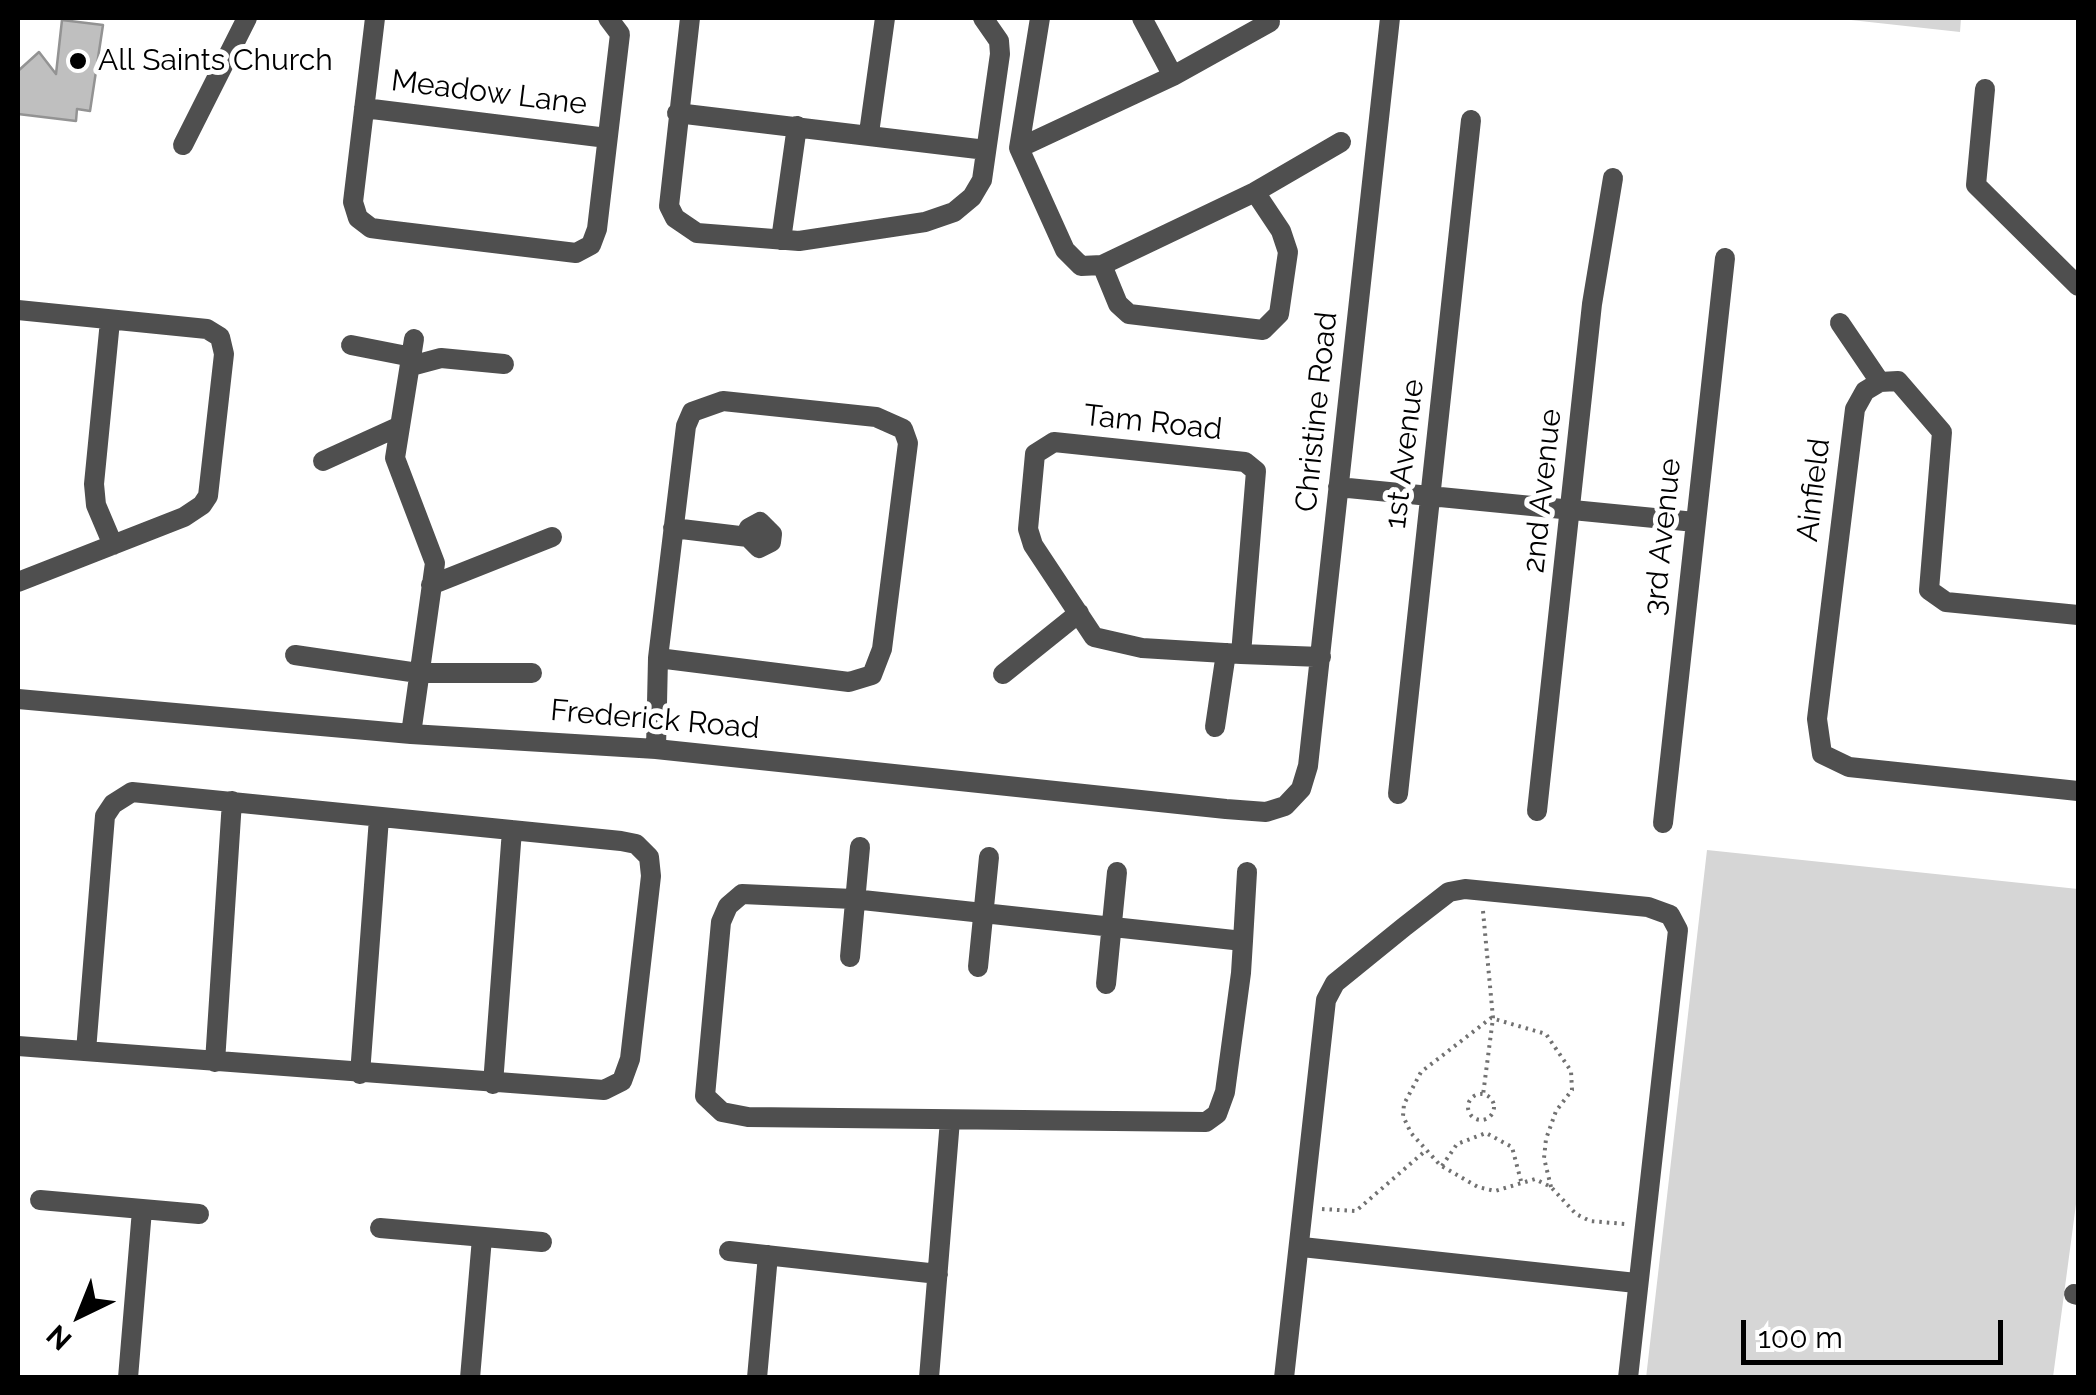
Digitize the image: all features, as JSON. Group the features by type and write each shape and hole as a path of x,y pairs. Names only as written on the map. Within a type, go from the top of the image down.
{"street":[{"path":"184,145 247,18"},
{"path":"375,18 354,210 371,228 576,253 585,250 597,229 620,34 608,18"},
{"path":"690,18 669,193 676,218 697,233 781,240 816,240 925,222 954,212 972,197 982,180 1000,46 984,18"},
{"path":"870,133 885,18"},
{"path":"1040,18 1019,148 1065,250 1092,265 1129,314 1263,330 1279,314 1288,252 1281,231 1255,192"},
{"path":"1142,18 1173,76"},
{"name":"Christine Road","path":"1285,806 1304,782 1321,657 1390,18"},
{"path":"1019,148 1173,76 1270,22"},
{"path":"1985,89 1976,185 2078,286"},
{"name":"Meadow Lane","path":"364,108 607,138"},
{"path":"678,113 870,133 986,150"},
{"name":"1st Avenue","path":"1398,794 1472,120"},
{"path":"781,240 797,126"},
{"path":"1092,265 1255,192 1340,142"},
{"name":"2nd Avenue","path":"1537,811 1590,320 1613,178"},
{"name":"3rd Avenue","path":"1663,823 1726,258"},
{"path":"18,310 214,331 224,354 208,496 184,516 18,582"},
{"path":"110,321 94,484 96,506 113,545"},
{"path":"1840,322 1880,382 1898,382 1908,388 1942,432 1929,590 1946,602 2078,615"},
{"path":"351,345 504,364"},
{"path":"411,734 418,673 428,636 435,563 394,458 412,354"},
{"name":"Ainfield","path":"1880,382 1865,391 1854,409 1817,719 1822,754 1848,767 2078,791"},
{"path":"656,749 658,658 686,426 700,406 722,402 876,417 899,425 906,435 880,662 872,675 849,682 658,658"},
{"path":"323,461 400,426"},
{"name":"Tam Road","path":"1216,727 1233,654 1258,479 1245,462 1054,442 1037,451 1028,528 1033,545 1094,637 1105,643 1233,654 1321,657"},
{"path":"1338,487 1695,522"},
{"path":"674,528 748,537"},
{"path":"431,584 552,537"},
{"path":"1002,674 1078,613"},
{"path":"295,655 418,673 532,673"},
{"name":"Frederick Road","path":"18,699 411,734 656,749 1226,809 1266,812 1285,806"},
{"path":"18,1046 591,1092 622,1081 630,1059 651,876 648,856 636,844 512,830 142,791 120,797 108,809 86,1050"},
{"path":"215,1062 232,801"},
{"path":"360,1074 379,818"},
{"path":"493,1084 512,830"},
{"path":"850,957 860,846"},
{"path":"978,967 989,858"},
{"path":"1106,984 1117,872"},
{"path":"1243,941 853,899 751,892 728,906 721,922 712,991 706,1096 722,1112 748,1117 1196,1123 1211,1119 1225,1092 1243,941 1247,872"},
{"path":"1284,1378 1330,990 1449,892 1482,890 1648,907 1660,910 1676,923 1679,942 1636,1283 1628,1378"},
{"path":"929,1378 950,1120"},
{"path":"40,1200 200,1214"},
{"path":"128,1378 142,1210"},
{"path":"380,1228 542,1242"},
{"path":"470,1378 482,1238"},
{"path":"1302,1247 1636,1283"},
{"path":"729,1251 938,1274"},
{"path":"756,1378 768,1254"}],"path":[{"path":"1481,1120 1494,1107 1483,1094 1493,1018 1482,890"},
{"path":"1550,1187 1544,1158 1546,1139 1556,1111 1572,1090 1570,1071 1546,1034 1493,1018 1474,1027 1442,1053 1412,1086 1403,1116 1424,1152 1478,1188 1495,1190 1536,1180 1590,1221 1644,1226"},
{"path":"1481,1120 1470,1114 1468,1107 1471,1098 1483,1094"},
{"path":"1480,1134 1481,1120"},
{"path":"1442,1166 1457,1144 1480,1134 1496,1135 1512,1147 1522,1181"},
{"path":"1303,1206 1356,1211 1424,1152"}],"shaded area":[{"path":"1833,18 1961,18 1960,32"},
{"path":"1707,850 2078,889 2078,1189 2053,1377 1646,1378"}],"building":[{"name":"All Saints Church","path":"62,20 103,25 90,111 77,109 76,121 18,114 18,71 39,52 56,74"}],"place":[{"name":"All Saints Church","path":"78,61"}]}
